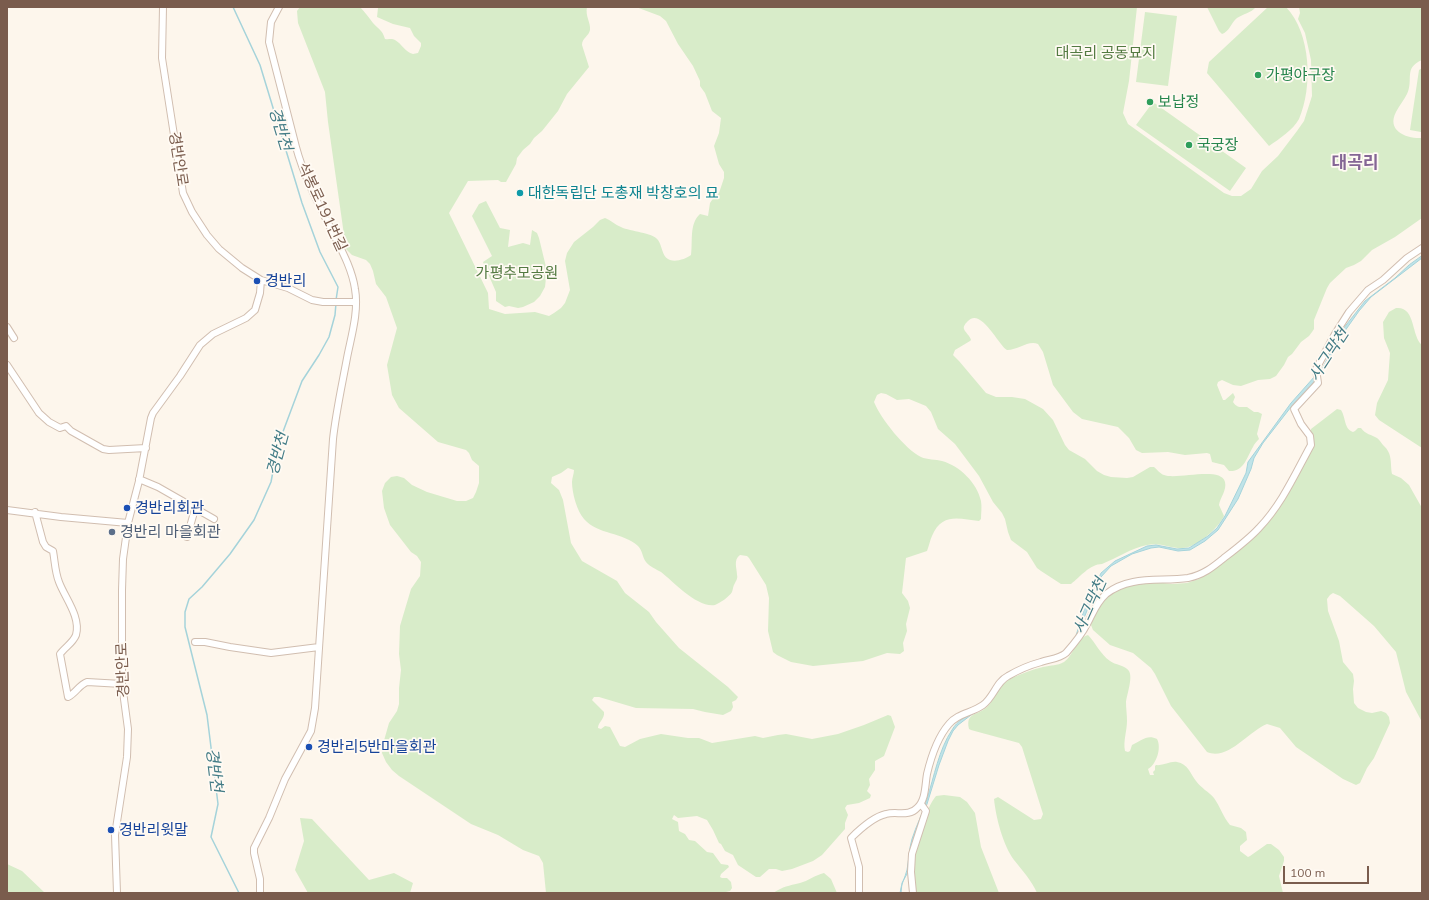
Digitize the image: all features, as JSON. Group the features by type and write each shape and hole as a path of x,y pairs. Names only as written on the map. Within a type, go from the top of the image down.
{"street":[{"name":"경반안로","path":"162,7 162,58 183,193 207,235 219,249 232,260 261,280 288,288 312,300 322,302 356,302"},
{"name":"석봉로191번길","path":"260,893 260,879 254,848 269,818 285,779 311,730 315,708 336,416 351,339 356,302 354,282 343,251 300,164 269,42 270,22 279,7"},
{"path":"859,893 859,867 851,838 864,827 884,814 913,812 921,805 932,756 938,739 948,725 958,716 982,706 998,684 1008,676 1040,662 1059,657 1065,653 1084,630 1095,606 1107,594 1124,584 1136,581 1183,579 1203,574 1239,547 1261,527 1280,502 1311,445 1310,436 1294,409 1318,383 1316,369 1342,323 1366,292 1407,258 1422,248"},
{"name":"경반안로","path":"117,893 115,835 127,757 128,728 122,684 122,587 128,522 153,412 180,376 200,345 213,334 251,314 258,304 261,280"},
{"path":"7,326 14,338"},
{"path":"7,365 39,413 60,428 66,426 71,431 103,450 146,448"},
{"path":"139,479 158,487 214,519"},
{"path":"187,537 196,509"},
{"path":"7,510 35,512 65,517 128,522"},
{"path":"35,512 36,522 43,542 46,547 53,551 59,583 75,617 77,625 74,639 60,654 68,697 74,694 83,684 87,682 122,684"},
{"path":"195,642 205,642 271,653 319,647"},
{"path":"913,893 911,872 912,854 926,811 921,805"}],"green space":[{"name":"대곡리 공동묘지","path":"300,7 360,7 381,31 385,39 395,40 408,52 413,54 418,53 421,43 414,36 410,28 393,24 377,17 378,8 374,7 587,7 590,30 582,45 589,67 567,94 558,111 517,158 516,164 506,182 501,182 498,180 468,181 449,213 488,293 489,309 505,314 535,312 549,316 561,308 565,303 570,290 565,261 567,253 574,242 600,220 605,218 625,229 655,237 659,242 664,255 668,259 677,261 691,255 694,223 700,214 708,216 710,203 719,193 724,178 724,172 719,164 714,146 719,133 721,118 712,111 705,93 700,86 700,81 693,66 678,44 666,21 660,16 636,7 1137,7 1129,81 1123,113 1128,124 1224,193 1232,196 1241,196 1251,189 1262,171 1278,156 1297,131 1304,121 1312,96 1311,60 1305,33 1298,19 1300,13 1299,7 1422,7 1422,60 1416,63 1411,71 1409,89 1396,112 1394,124 1396,129 1405,135 1422,138 1422,218 1395,237 1372,250 1361,261 1346,268 1330,283 1314,320 1314,329 1288,357 1276,376 1270,379 1258,380 1241,386 1233,385 1222,380 1218,382 1217,385 1223,400 1233,393 1235,397 1233,402 1236,405 1239,407 1247,407 1254,412 1262,414 1257,434 1259,439 1242,466 1234,471 1229,471 1224,465 1212,462 1210,454 1207,453 1185,455 1168,452 1142,453 1136,450 1129,438 1118,427 1082,419 1073,412 1053,385 1043,352 1038,344 1031,343 1007,350 984,323 973,318 968,321 964,329 971,340 955,350 953,355 986,393 996,397 1025,399 1043,409 1053,420 1069,450 1085,459 1097,471 1111,477 1127,478 1133,477 1150,467 1154,467 1160,473 1170,476 1207,474 1222,477 1225,485 1219,505 1224,516 1217,527 1206,537 1187,547 1177,548 1156,544 1141,546 1102,564 1093,566 1071,584 1061,584 1037,568 1027,552 1011,540 1002,513 993,502 979,476 955,444 938,429 931,412 926,406 909,399 897,400 881,393 877,395 874,402 877,409 901,441 921,457 949,463 961,471 976,488 981,501 981,519 979,521 958,519 946,520 936,528 927,551 906,558 902,593 908,601 910,608 906,624 907,631 903,643 904,651 900,654 887,653 863,661 813,666 791,662 777,655 773,652 768,631 769,598 766,585 747,556 740,555 737,559 737,578 729,596 715,605 701,603 693,599 661,572 651,567 645,560 640,548 632,541 596,528 581,516 575,502 573,491 572,482 574,470 568,468 552,477 551,483 559,490 563,500 571,543 582,561 617,581 625,593 649,612 679,648 728,687 738,697 732,702 733,707 731,711 723,715 693,709 636,708 599,697 594,697 592,700 604,712 598,728 601,729 605,726 610,727 620,746 625,747 640,739 661,734 699,738 712,743 755,736 763,738 786,734 812,739 838,734 888,715 891,716 895,727 884,756 875,761 875,770 869,779 870,785 867,791 871,795 870,798 859,803 847,805 845,808 848,815 845,823 845,829 822,855 813,861 782,871 769,869 760,877 756,877 738,865 733,855 725,851 707,820 697,816 678,818 674,815 672,819 678,822 679,831 685,834 689,840 695,841 707,852 713,853 721,864 728,865 729,867 721,874 720,877 727,878 731,882 732,888 730,891 722,893 546,893 543,863 539,856 523,850 498,835 471,824 399,776 386,762 382,753 389,723 397,711 399,704 401,670 399,654 400,626 411,589 420,576 421,562 417,556 411,552 390,525 384,508 382,491 385,483 391,477 397,476 404,478 412,485 427,492 457,501 466,501 473,498 476,492 479,483 479,466 472,460 466,450 438,442 399,408 392,395 387,365 397,328 386,297 376,284 370,264 366,260 352,255 346,249 325,92 298,23 297,11"},
{"path":"1207,7 1256,7 1252,11 1237,18 1222,34"},
{"name":"가평야구장","path":"1268,7 1286,7 1294,18 1301,31 1305,45 1308,76 1306,92 1299,119 1290,131 1269,146 1207,73 1209,62"},
{"path":"1145,12 1177,16 1168,86 1136,82"},
{"path":"1422,68 1421,132 1410,130 1419,70"},
{"name":"국궁장","path":"1153,102 1246,168 1230,191 1136,125"},
{"name":"가평추모공원","path":"486,201 500,228 510,230 508,247 523,243 530,245 532,230 537,233 539,238 546,267 544,270 546,278 545,287 540,296 534,302 523,307 505,307 496,301 496,292 483,262 492,256 472,216 479,204"},
{"path":"1396,308 1402,309 1410,316 1416,335 1422,345 1422,448 1379,420 1375,415 1377,403 1388,380 1390,353 1384,338 1383,322 1389,312"},
{"path":"1337,409 1341,410 1343,413 1350,431 1353,432 1358,428 1361,428 1377,438 1386,448 1390,455 1392,474 1401,478 1409,485 1422,508 1422,722 1406,692 1396,652 1374,626 1340,596 1333,593 1327,599 1328,611 1339,641 1343,662 1353,674 1354,703 1358,708 1366,712 1372,713 1381,711 1386,713 1389,717 1390,723 1374,758 1367,768 1360,783 1356,785 1343,779 1296,747 1280,728 1267,724 1230,749 1215,754 1207,752 1171,706 1151,668 1133,653 1110,645 1093,630 1091,625 1094,613 1108,595 1117,590 1133,584 1155,582 1172,584 1187,583 1199,579 1219,566 1254,538 1281,503 1314,446 1311,429"},
{"path":"1088,635 1107,658 1112,662 1125,667 1130,674 1126,702 1127,721 1124,744 1125,751 1130,751 1132,745 1144,739 1150,737 1157,739 1159,747 1156,760 1148,769 1150,775 1154,775 1153,772 1156,765 1177,762 1184,765 1198,783 1214,798 1225,819 1230,825 1241,828 1246,832 1247,840 1240,846 1240,851 1248,857 1267,844 1271,844 1279,850 1284,857 1279,876 1283,893 1037,893 1030,880 1010,854 1003,839 998,823 994,799 998,797 1034,820 1041,819 1043,814 1022,747 1019,743 971,730 969,729 968,723 971,716 988,706 1003,683 1029,671 1064,662 1078,643"},
{"path":"944,795 960,797 967,802 975,813 981,847 999,893 915,893 913,860 915,848 925,816 932,801 936,796"},
{"path":"300,818 312,819 369,880 394,873 413,883 410,893 308,893 295,870 304,841"},
{"path":"7,864 22,871 45,893 7,893"},
{"path":"824,873 831,879 837,893 773,893 783,888 803,882"}],"water":[{"path":"1422,256 1422,258 1371,297 1359,311 1342,335 1322,373 1291,407 1263,443 1254,458 1251,469 1238,499 1218,530 1205,541 1190,550 1178,551 1159,547 1151,548 1132,554 1111,566 1101,577 1074,642 1084,610 1101,573 1115,561 1147,546 1156,545 1177,549 1189,548 1208,536 1217,528 1225,516 1246,473 1248,462 1291,403 1323,367 1343,329 1365,301"},
{"path":"975,712 958,725 948,741 915,835 908,872 903,880 907,870 912,839 925,804 937,763 947,738 959,721"}],"waterway":[{"name":"경반천","path":"233,7 260,65 302,203 320,252 338,287 336,300"},
{"name":"경반천","path":"239,893 211,837 218,804 207,715 185,627 185,612 189,599 202,587 230,554 254,520 271,482 278,445 302,381 329,337 335,315 336,303"}],"place":[{"name":"가평야구장","path":"1258,75"},
{"name":"보납정","path":"1150,102"},
{"name":"국궁장","path":"1189,145"},
{"name":"대한독립단 도총재 박창호의 묘","path":"520,193"},
{"name":"경반리","path":"257,281"},
{"name":"경반리회관","path":"127,508"},
{"name":"경반리 마을회관","path":"112,532"},
{"name":"경반리5반마을회관","path":"309,747"},
{"name":"경반리윗말","path":"111,830"}],"district":[{"name":"대곡리","path":"1355,163"}],"water label":[{"name":"사그막천","path":"1329,355"},
{"name":"사그막천","path":"1090,606"}]}
